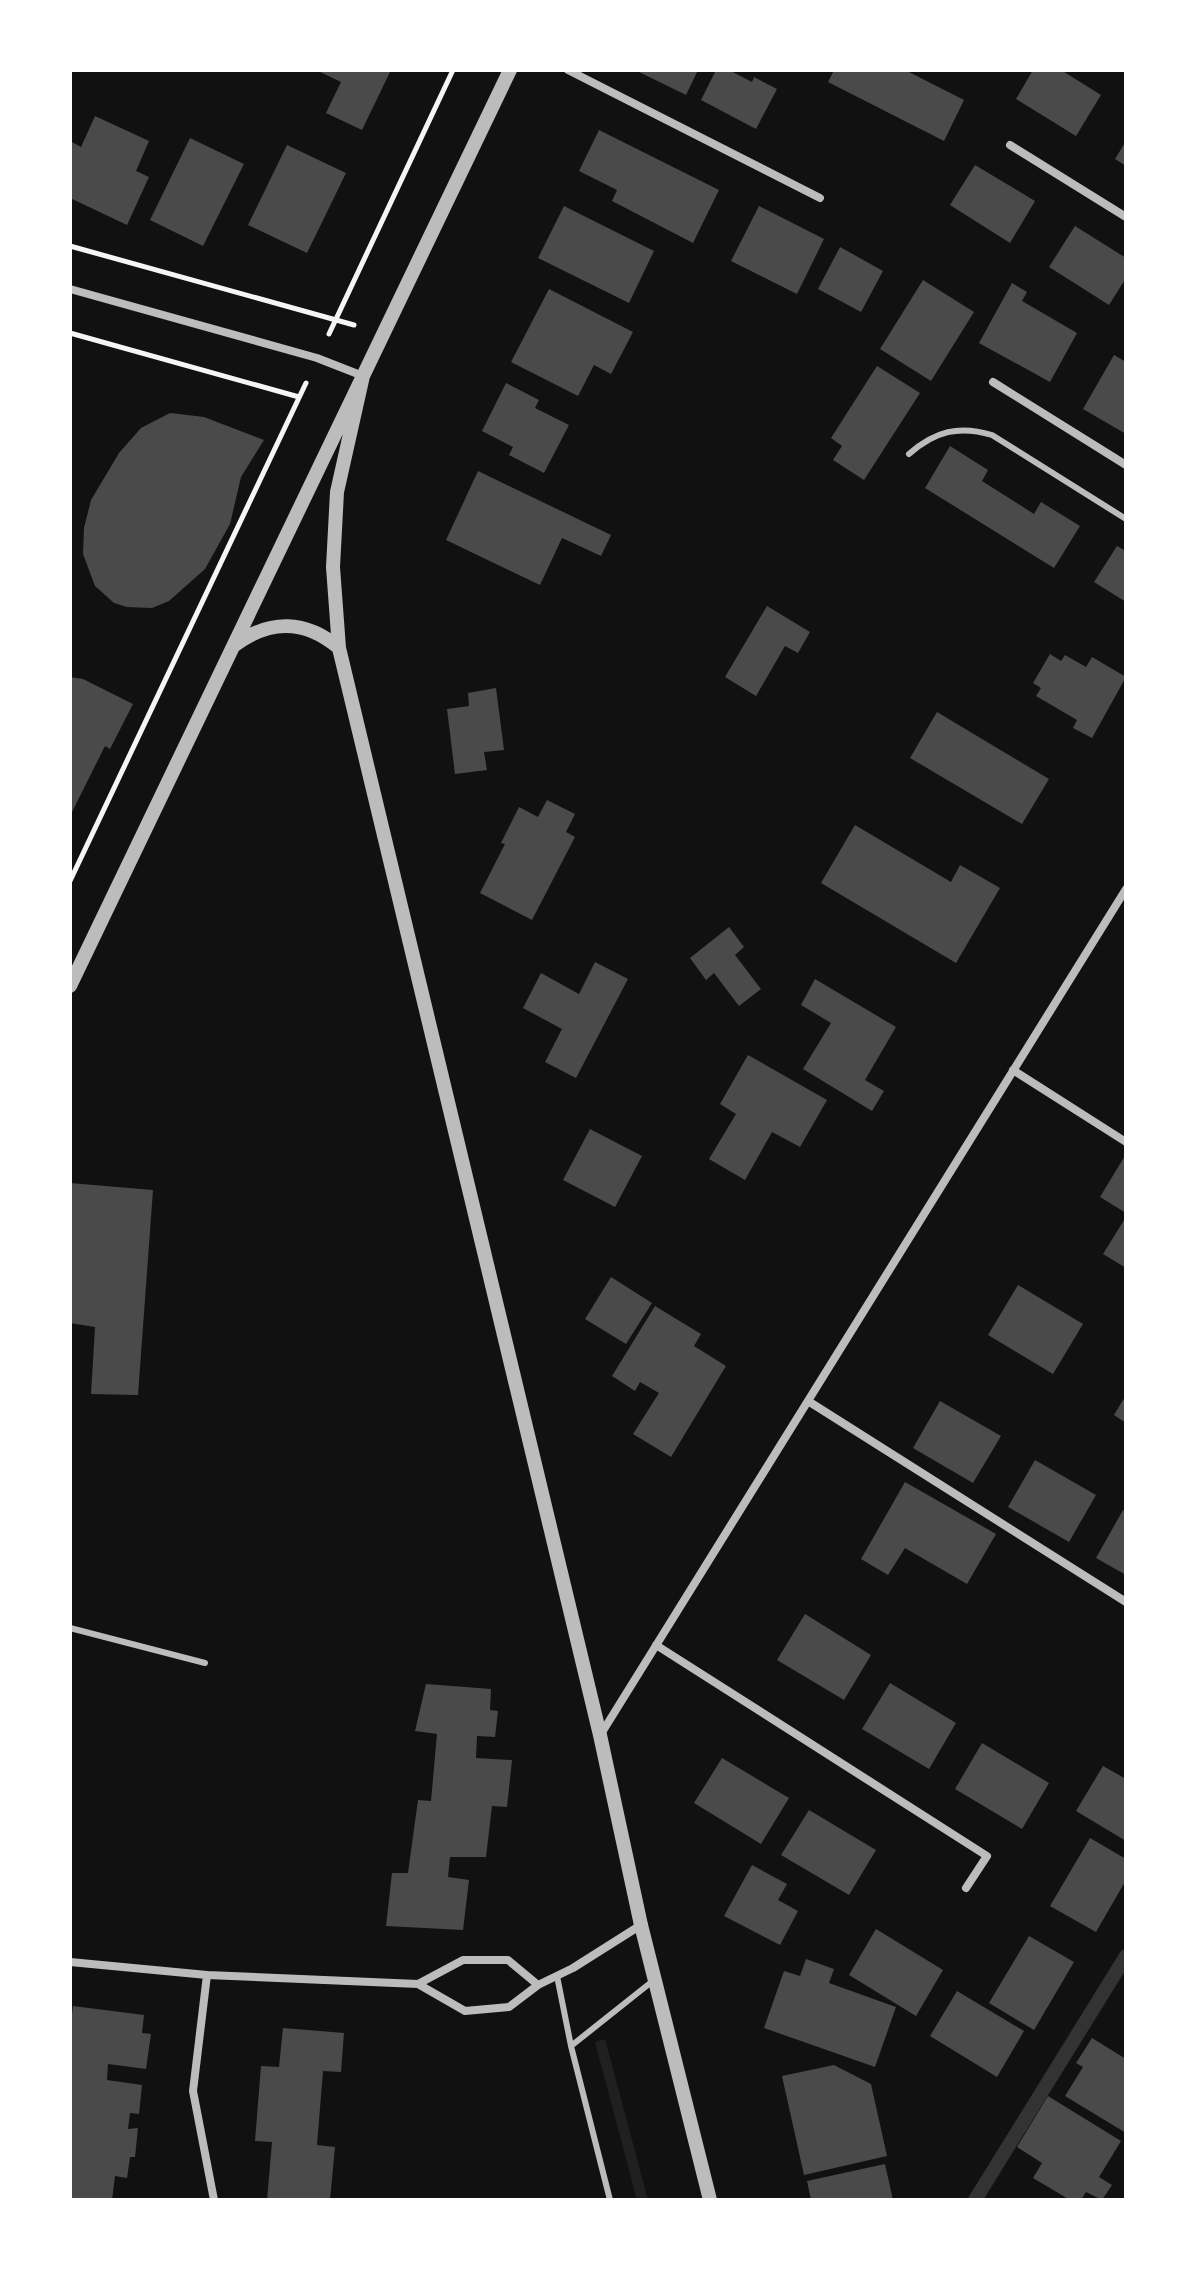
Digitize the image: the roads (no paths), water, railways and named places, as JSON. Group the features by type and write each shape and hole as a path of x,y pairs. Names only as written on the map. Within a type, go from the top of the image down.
{"street":[{"path":"71,980 510,70"},
{"path":"568,70 820,198"},
{"path":"1010,145 1126,217"},
{"path":"70,289 317,358 363,376"},
{"path":"363,376 337,492 333,567 339,648 600,1735 654,1980 710,2200"},
{"path":"993,382 1126,465"},
{"path":"233,646 265,627 283,625 315,631 339,648"},
{"path":"600,1735 1126,889"},
{"path":"1013,1070 1126,1142"},
{"path":"808,1401 1126,1602"},
{"path":"656,1645 987,1856 966,1888"},
{"path":"418,1984 465,2011 509,2007 538,1985 641,1925"},
{"path":"70,1962 207,1975 418,1984 463,1960 508,1960 538,1985"},
{"path":"207,1975 193,2091 214,2200"}],"lane":[{"path":"909,454 939,433 975,430 992,435 1126,519"},
{"path":"70,1628 205,1663"},
{"path":"557,1976 571,2046 610,2200"},
{"path":"571,2046 654,1980"}],"waterway":[{"path":"975,2200 1126,1956"}]}
